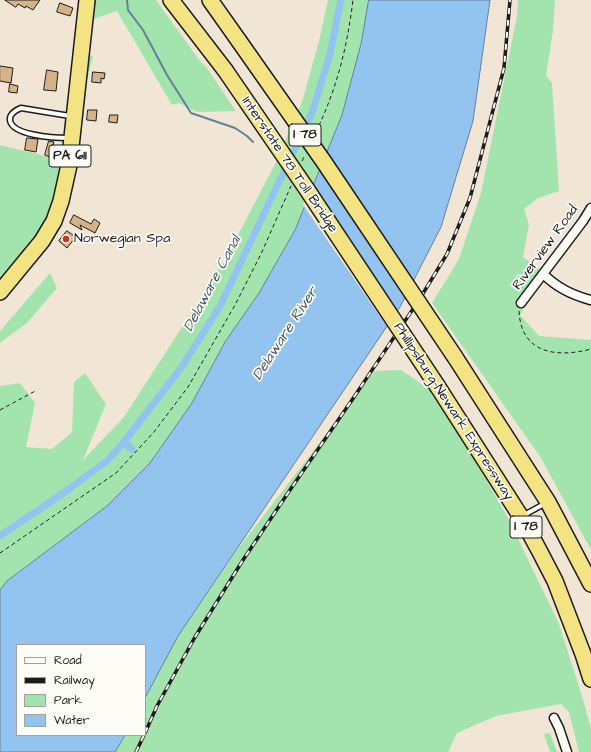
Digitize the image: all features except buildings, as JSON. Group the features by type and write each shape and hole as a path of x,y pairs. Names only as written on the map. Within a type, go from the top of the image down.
{"highway":[{"name":"PA 611","path":"0,292 38,247 51,226 64,191 73,138 87,0"},
{"name":"Interstate 78 Toll Bridge","path":"171,0 225,70 306,188 353,260"},
{"name":"Interstate 78 Toll Bridge","path":"210,0 370,230 455,357 548,502"},
{"name":"Phillipsburg-Newark Expressway","path":"353,260 438,386 520,517 554,581 583,654 591,679"},
{"name":"I 78","path":"548,502 591,584"}],"street":[{"name":"Riverview Road","path":"522,303 591,208"},
{"path":"543,274 553,284 567,293 590,300"},
{"path":"554,718 567,752"}],"lane":[{"path":"73,138 24,133 12,125 10,119 11,114 21,108 75,117"},
{"path":"520,517 548,502"}],"path":[{"path":"315,135 340,72 350,27 353,0"},
{"path":"302,162 305,155"},
{"path":"0,553 116,473 154,432 188,387 236,305 261,254 292,182"},
{"path":"522,303 519,311 520,322 528,338 537,347 543,350 564,352 591,349"},
{"path":"0,410 37,390"}],"green space":[{"path":"91,0 156,0 200,61 207,68 236,111 197,112 179,103 172,105 117,11 93,19 89,54 93,57 86,84 84,83"},
{"path":"328,0 369,0 361,44 342,115 295,230 259,293 225,342 192,403 150,463 107,506 7,581 0,590 0,386 20,383 35,403 26,447 52,449 72,432 74,382 85,373 106,404 83,460 124,417 224,262 274,166 302,102 319,41"},
{"path":"518,0 555,0 553,31 546,75 552,83 559,191 538,198 524,209 529,225 523,257 545,273 520,315 539,336 591,340 591,550 541,458 432,303 459,259 481,193 517,16"},
{"path":"0,145 62,160 55,195 45,220 32,240 0,277"},
{"path":"50,273 57,288 27,323 0,344 0,331"},
{"path":"401,370 432,391 443,403 509,520 559,624 591,729 591,752 579,752 569,712 561,704 496,716 457,733 448,752 115,752 124,736 146,736 146,696 178,636 237,550 375,371"},
{"path":"550,733 557,752 550,752 544,734"}],"water":[{"name":"Delaware River","path":"369,0 490,0 473,121 441,227 400,307 178,636 146,696 146,644 16,644 16,736 124,736 115,752 0,752 0,590 7,581 107,506 150,463 192,403 225,342 259,293 295,230 342,115 361,44"}],"pier":[{"path":"310,187 398,314 388,328 303,205"}],"waterway":[{"path":"127,0 128,10 143,30 167,75 191,113 235,128 253,142"},
{"name":"Delaware Canal","path":"0,536 69,489 108,460 124,442 181,368 220,306 312,113 330,54 341,0"},
{"path":"124,442 132,449"}],"railway":[{"path":"146,731 157,706 195,637 243,560 419,300 447,254 470,198 504,68 510,0"},
{"path":"136,752 144,736"}],"place":[{"name":"Norwegian Spa","path":"66,239"}]}
